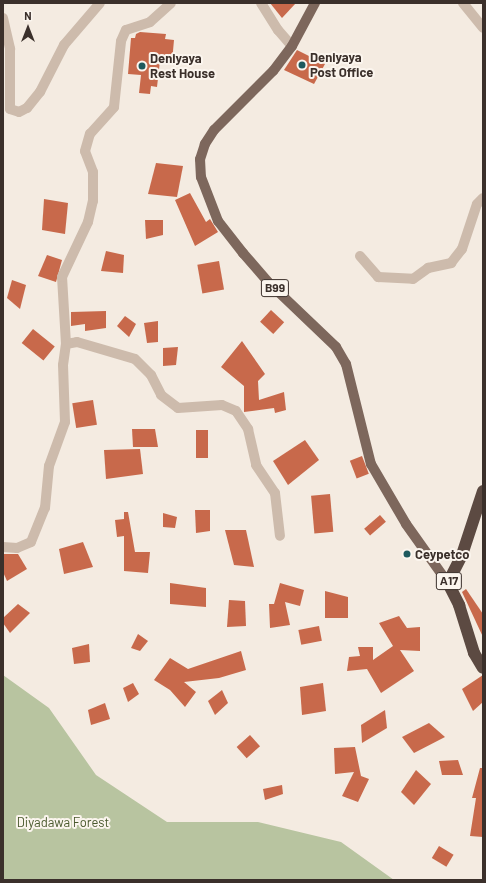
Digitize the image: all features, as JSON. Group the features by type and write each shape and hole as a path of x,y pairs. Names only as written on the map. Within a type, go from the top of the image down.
{"highway":[{"name":"A17","path":"483,491 462,555 448,583 457,600 474,653 483,668"}],"main road":[{"name":"B99","path":"314,3 292,46 273,71 214,130 205,144 200,159 204,191 218,221 243,253 268,282 336,347 346,364 371,464 406,524 448,583"}],"street":[{"path":"3,18 10,49 10,109 18,112 27,108 40,92 64,45 100,3"},
{"path":"3,547 17,548 31,542 45,508 50,466 65,422 63,365 66,344 62,277 88,222 93,201 93,172 85,151 90,134 114,107 121,41 126,30 150,22 171,3"},
{"path":"261,3 278,30 292,46"},
{"path":"463,3 483,28"},
{"path":"360,256 378,277 413,279 428,268 451,263 462,249 477,204 483,198"},
{"path":"66,344 77,342 135,360 152,375 161,395 178,408 222,405 236,411 248,429 256,465 275,494 280,536"}],"green space":[{"name":"Diyadawa Forest","path":"3,675 49,708 96,775 167,822 258,822 341,842 394,880 3,880"}],"building":[{"path":"270,3 296,3 282,18"},
{"name":"Deniyaya Rest House","path":"140,32 166,34 165,39 174,40 172,62 160,61 157,87 151,86 150,94 139,93 141,75 128,74 131,38 135,38 136,34"},
{"path":"297,50 325,64 314,84 284,70"},
{"path":"156,163 183,166 177,197 148,194"},
{"path":"190,193 206,222 210,219 218,232 195,246 175,200"},
{"path":"44,199 68,203 65,234 42,230"},
{"path":"145,220 163,220 163,235 146,239"},
{"path":"106,251 124,255 123,273 101,271"},
{"path":"47,255 62,260 56,282 38,276"},
{"path":"219,261 224,290 202,293 197,265"},
{"path":"12,280 26,285 20,309 7,298"},
{"path":"271,310 284,322 273,334 260,322"},
{"path":"106,311 106,328 85,331 85,324 71,326 71,312"},
{"path":"125,316 136,324 129,337 117,326"},
{"path":"158,321 158,342 147,343 144,323"},
{"path":"33,329 55,347 43,361 22,343"},
{"path":"242,341 265,374 258,381 259,400 284,392 286,410 275,413 274,408 244,412 244,386 221,367"},
{"path":"178,347 176,365 163,366 163,348"},
{"path":"93,400 97,425 76,428 72,403"},
{"path":"132,429 155,429 158,447 133,447"},
{"path":"196,430 208,430 208,458 196,458"},
{"path":"305,440 319,460 288,485 273,461"},
{"path":"140,449 143,474 106,479 104,450"},
{"path":"362,456 369,474 357,478 350,461"},
{"path":"330,494 333,532 314,534 311,496"},
{"path":"195,510 210,510 210,531 196,533"},
{"path":"124,512 128,512 135,552 150,552 148,573 124,571 124,536 117,537 115,520 124,519"},
{"path":"163,513 177,517 175,528 163,527"},
{"path":"380,515 386,522 370,536 364,529"},
{"path":"225,530 246,530 254,567 234,565"},
{"path":"83,542 93,567 64,574 59,549"},
{"path":"3,554 18,554 27,569 7,581 3,572"},
{"path":"170,583 206,588 206,607 170,604"},
{"path":"280,583 304,590 300,606 285,602 290,625 270,628 269,604 274,604"},
{"path":"466,589 483,614 483,637 462,592"},
{"path":"325,591 348,597 348,618 325,618"},
{"path":"229,600 245,601 246,626 227,627"},
{"path":"18,604 30,613 10,633 3,623 3,618"},
{"path":"399,616 407,628 420,627 420,651 400,650 414,671 381,693 367,669 347,671 349,657 360,656 358,647 373,647 373,660 393,646 379,623"},
{"path":"319,626 322,641 301,645 298,630"},
{"path":"138,634 148,641 140,651 131,648"},
{"path":"89,644 90,662 74,664 72,648"},
{"path":"241,651 246,670 219,678 184,682 196,692 185,707 170,690 154,680 170,658 188,669"},
{"path":"483,675 483,702 473,711 462,689"},
{"path":"133,683 139,694 128,702 123,688"},
{"path":"323,683 326,711 302,715 300,687"},
{"path":"222,690 228,703 215,715 208,701"},
{"path":"105,703 110,719 91,725 88,710"},
{"path":"385,710 387,728 362,743 361,725"},
{"path":"429,723 445,737 414,753 402,737"},
{"path":"250,735 260,746 247,758 237,747"},
{"path":"355,747 361,776 369,779 358,802 342,796 354,772 335,774 334,748"},
{"path":"458,760 463,775 442,775 439,761"},
{"path":"480,768 483,768 483,837 470,836 476,798 472,798"},
{"path":"416,770 431,784 414,805 401,792"},
{"path":"282,785 283,794 265,800 263,789"},
{"path":"439,846 454,855 446,867 432,858"}],"place":[{"name":"Deniyaya Post Office","path":"302,65"},
{"name":"Deniyaya Rest House","path":"142,66"},
{"name":"Ceypetco","path":"407,554"}]}
